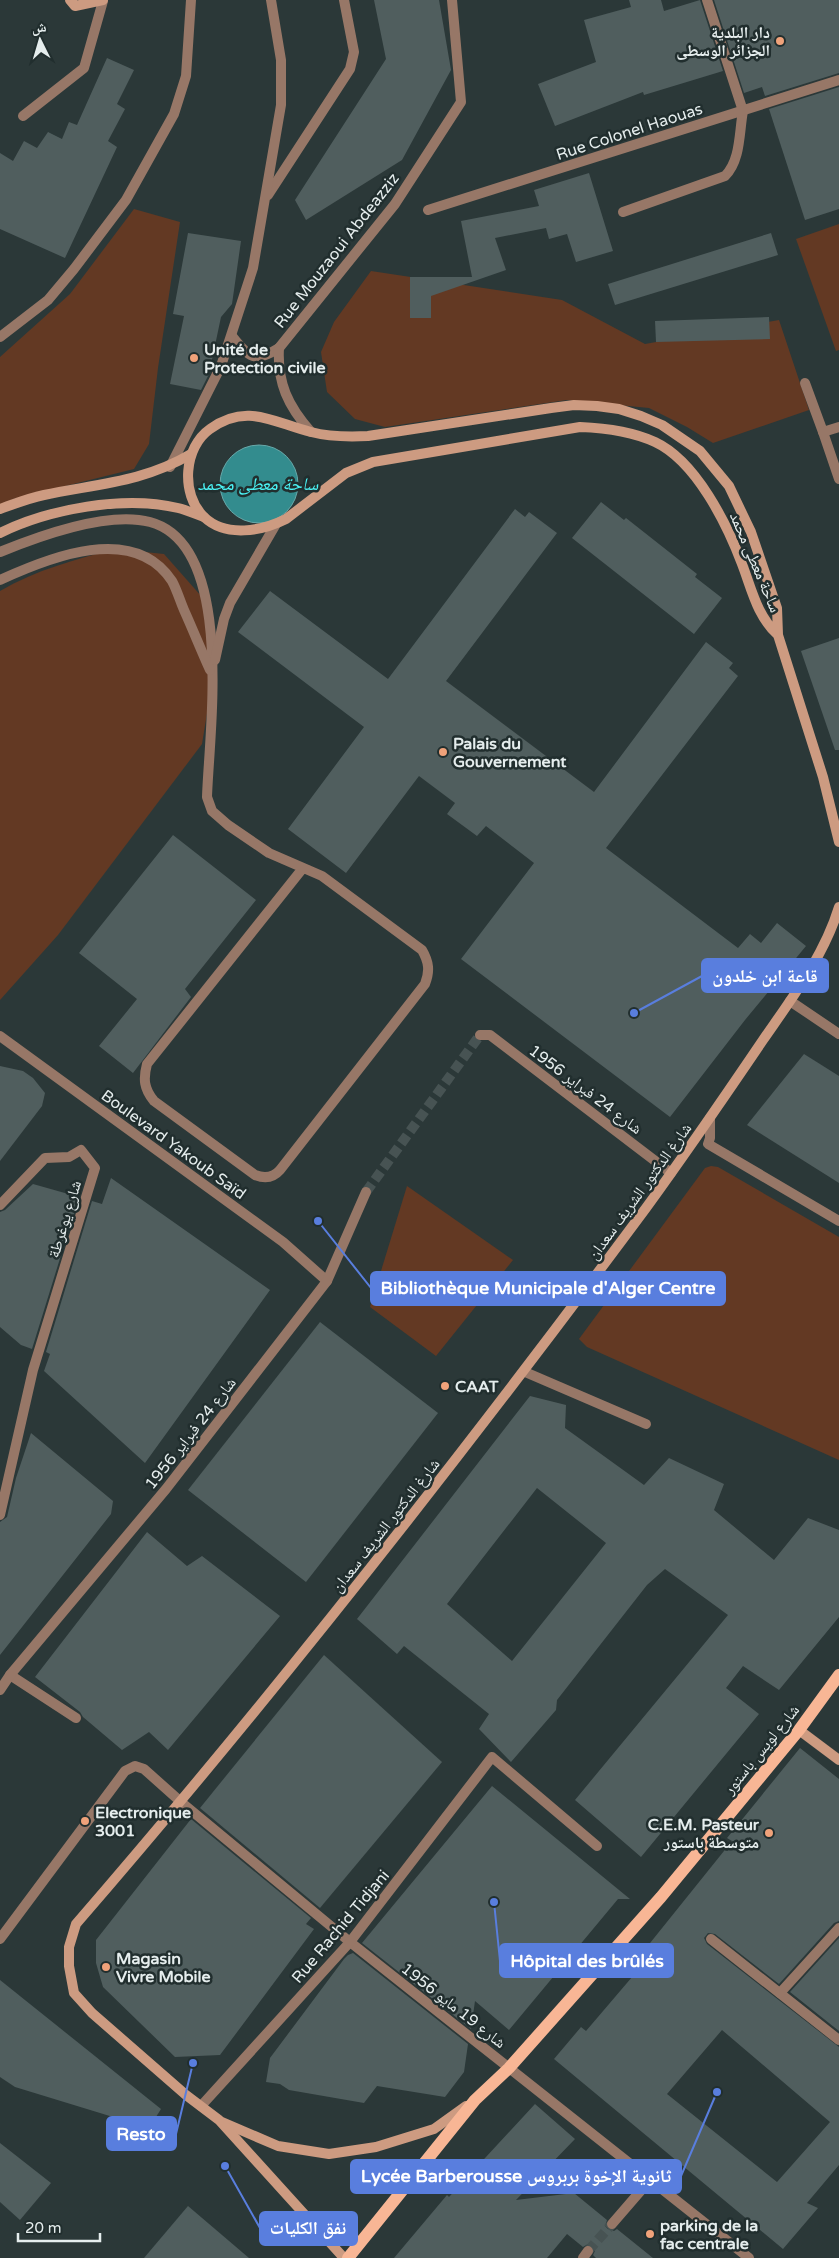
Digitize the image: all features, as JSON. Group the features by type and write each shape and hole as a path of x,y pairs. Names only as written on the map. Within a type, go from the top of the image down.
{"main road":[{"path":"70,0 75,6 103,0"},
{"name":"ساحة معطى محمد","path":"191,454 198,441 209,430 222,421 239,416 254,415 271,418 311,432 343,437 368,436 574,405 620,409 662,425 700,451 729,486 751,532 777,608 778,635"},
{"name":"ساحة معطى محمد","path":"0,533 52,515 90,506 129,503 178,508 230,529 245,531 276,524 299,510 346,473 373,462 580,426 607,428 657,443 691,473 706,492 732,538 761,616 778,635"},
{"path":"0,509 41,495 125,480 170,467 191,454"},
{"path":"191,454 188,467 190,487 196,505 204,517"},
{"path":"778,635 823,778 839,841"},
{"name":"شارغ الدكتور الشريف سعدان","path":"344,2258 218,2120 92,2013 74,1993 69,1966 69,1946 76,1924 181,1802 334,1614 524,1372 671,1173 790,1001 828,939 839,907"},
{"name":"شارع لويس باستور","path":"348,2258 475,2100 508,2068 661,1897 799,1730 839,1676"},
{"path":"799,1730 839,1760"},
{"name":"شارغ الدكتور الشريف سعدان","path":"218,2120 278,2146 329,2154 376,2147 434,2130 475,2100"}],"street":[{"path":"23,116 84,68 103,0"},
{"path":"0,337 48,300 74,269 131,191 174,114 182,91 186,76 191,0"},
{"path":"170,467 214,382 232,336 252,268 266,198 281,105 281,60 272,0"},
{"path":"266,198 350,69 354,52 344,0"},
{"name":"Rue Mouzaoui Abdeazziz","path":"311,432 297,416 284,392 278,368 279,348 395,204 461,102 452,0"},
{"path":"623,212 725,176 732,170 735,162 743,110 707,0"},
{"name":"Rue Colonel Haouas","path":"428,210 839,80"},
{"path":"232,336 251,356 264,357 279,348"},
{"path":"806,383 839,480"},
{"path":"823,432 839,427"},
{"path":"0,552 31,539 95,523 139,520 162,527 184,546 194,563 208,601 212,675 207,798 212,811 228,825 269,853 322,876 422,950 427,958 428,975 425,984 280,1170 275,1175 262,1178 255,1176 154,1101 147,1093 144,1074 148,1064 303,868"},
{"path":"212,675 224,619 230,604 276,524"},
{"path":"0,580 33,565 69,554 106,549 126,550 146,556 160,567 173,582 212,675"},
{"path":"790,1001 839,1034"},
{"name":"شارع 24 فبراير 1956","path":"480,1035 490,1035 671,1173"},
{"name":"Boulevard Yakoub Saïd","path":"0,1036 283,1242 327,1281"},
{"path":"710,1118 710,1138 708,1144 839,1221"},
{"name":"شارع يوغرطة","path":"0,1205 45,1158 69,1157 81,1150 95,1168 33,1370 0,1515"},
{"name":"شارع 24 فبراير 1956","path":"0,1690 10,1675 166,1489 327,1281 366,1192"},
{"path":"524,1372 646,1424"},
{"path":"10,1675 76,1718"},
{"name":"Rue Rachid Tidjani","path":"201,2106 350,1942 492,1757 597,1846"},
{"name":"شارع 19 مايو 1956","path":"0,1939 125,1771 135,1766 144,1769 350,1942 749,2258"},
{"path":"780,1993 839,1928"},
{"path":"711,1939 839,2040"},
{"path":"612,2224 650,2180"}],"shaded area":[{"path":"134,209 180,222 158,368 149,444 134,469 13,499 0,506 0,357 70,294"},
{"path":"839,224 839,350 836,351 796,239"},
{"path":"371,271 562,300 645,344 779,320 809,410 713,443 687,427 649,408 567,400 385,427 355,419 327,392 321,352 334,322"},
{"path":"116,549 164,554 202,597 213,650 210,695 202,744 58,935 0,1000 0,591 42,571"},
{"path":"711,1166 718,1167 839,1237 839,1460 587,1347 579,1339 705,1168"},
{"path":"407,1186 513,1260 436,1356 370,1307"}],"water":[{"name":"ساحة معطى محمد","path":"259,445 274,448 286,457 295,469 298,484 295,499 286,511 274,520 259,523 244,520 232,511 223,499 220,484 223,469 232,457 244,448"}],"building":[{"path":"374,0 439,0 451,70 402,160 306,220 295,200 386,59"},
{"path":"629,0 661,0 664,11 700,0 723,71 644,95 643,92 555,126 538,84 596,62 584,20 631,7"},
{"name":"دار البلدية الجزائر الوسطى","path":"714,0 839,0 839,73 765,96 762,87 744,93"},
{"path":"107,58 134,70 117,104 125,109 108,141 117,147 65,258 0,229 0,153 13,161 24,141 37,148 48,132 62,139 69,122 77,125"},
{"path":"839,87 839,209 805,220 769,109"},
{"path":"589,173 613,251 576,262 567,234 549,239 546,228 495,238 506,270 431,296 431,318 410,318 410,277 472,277 461,221 539,206 534,190"},
{"path":"188,233 241,241 232,304 221,317 209,374 201,390 170,384 184,316 173,314"},
{"path":"771,233 778,255 615,305 608,284"},
{"path":"769,317 770,339 656,342 655,321"},
{"path":"601,502 624,520 626,518 697,574 695,577 722,598 694,634 572,538"},
{"name":"Palais du Gouvernement","path":"515,509 525,517 529,512 557,533 446,681 594,792 706,642 733,663 729,668 738,676 606,848 738,948 750,934 761,943 777,923 806,946 745,1020 670,1117 461,959 534,863 486,826 477,836 447,814 455,803 419,776 346,873 288,829 364,727 238,632 270,591 388,679"},
{"path":"839,638 839,750 835,750 801,651"},
{"path":"173,835 256,900 185,989 191,997 133,1073 99,1046 137,999 79,953"},
{"path":"804,1054 839,1076 839,1183 747,1125"},
{"path":"0,1066 23,1071 33,1078 45,1093 42,1106 0,1161"},
{"path":"111,1178 270,1290 145,1463 44,1371 50,1354 46,1352 92,1201 102,1204"},
{"path":"33,1184 79,1197 32,1349 21,1345 0,1327 0,1212 5,1210"},
{"path":"320,1322 438,1413 306,1582 188,1490"},
{"path":"530,1396 566,1405 565,1428 644,1485 669,1458 724,1484 714,1510 774,1560 808,1518 839,1530 839,1617 779,1690 743,1666 726,1688 759,1714 641,1857 575,1800 728,1615 665,1569 647,1585 557,1700 556,1710 511,1762 479,1729 489,1714 404,1646 397,1654 357,1619","holes":["537,1488 606,1543 512,1661 447,1604"]},
{"path":"31,1433 113,1501 111,1514 0,1655 0,1522 7,1517 16,1478"},
{"path":"147,1532 187,1566 202,1556 280,1616 168,1750 149,1732 122,1750 83,1717 80,1712 35,1677"},
{"path":"324,1655 442,1762 320,1908 200,1808"},
{"path":"800,1748 839,1779 839,1921 834,1923 779,1984 715,1934 708,1933 704,1938 707,1944 839,2047 839,2165 807,2203 818,2208 783,2249 554,2059 581,2027 586,2031 644,1963 638,1958 732,1841 727,1838","holes":["722,2030 830,2122 777,2182 667,2094"]},
{"path":"492,1786 630,1899 618,1899 509,2030 475,2001 471,2029 362,1943"},
{"path":"191,1819 311,1918 306,1924 314,1929 220,2055 175,2057 103,1987 96,1963 96,1940"},
{"path":"839,1938 839,2031 790,1992"},
{"path":"353,1953 468,2044 464,2072 445,2097 377,2086 364,2103 289,2090 280,2084 266,2082 270,2058 344,1959"},
{"path":"0,1980 161,2109 149,2128 15,2087 0,2077"},
{"path":"535,2104 575,2139 516,2200 574,2193 607,2220 605,2226 608,2229 614,2231 617,2229 653,2258 596,2258 593,2255 595,2251 592,2246 588,2244 583,2247 567,2234 547,2258 394,2258 447,2195 449,2197"},
{"path":"0,2143 51,2183 20,2220 0,2202"},
{"path":"188,2206 249,2258 144,2258"}],"tunnel":[{"path":"366,1192 480,1035"},
{"path":"588,2251 612,2224"}],"place":[{"name":"دار البلدية الجزائر الوسطى","path":"780,41"},
{"name":"Unité de Protection civile","path":"194,358"},
{"name":"Palais du Gouvernement","path":"443,752"},
{"name":"قاعة ابن خلدون","path":"634,1013"},
{"name":"Bibliothèque Municipale d'Alger Centre","path":"318,1221"},
{"name":"CAAT","path":"445,1386"},
{"name":"Electronique 3001","path":"85,1821"},
{"name":"C.E.M. Pasteur متوسطة باستور","path":"769,1833"},
{"name":"Hôpital des brûlés","path":"494,1902"},
{"name":"Magasin Vivre Mobile","path":"106,1967"},
{"name":"Resto","path":"193,2063"},
{"name":"Lycée Barberousse ثانوية الإخوة بربروس","path":"717,2092"},
{"name":"نفق الكليات","path":"225,2166"},
{"name":"parking de la fac centrale","path":"650,2234"}]}
